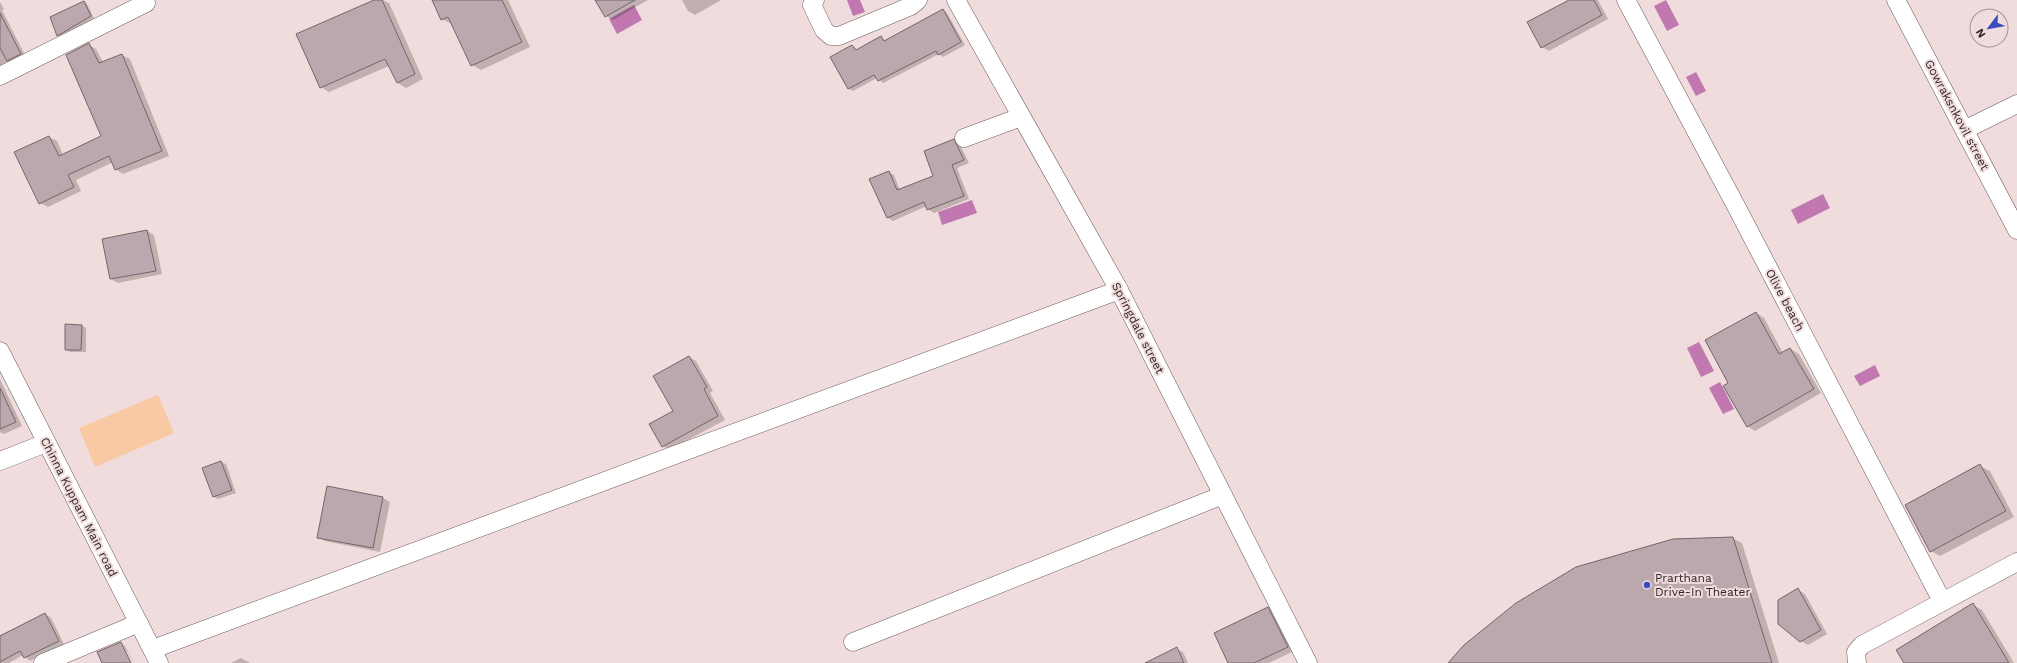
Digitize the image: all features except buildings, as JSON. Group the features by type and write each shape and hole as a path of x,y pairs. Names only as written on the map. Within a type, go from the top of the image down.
{"street":[{"path":"0,76 146,3 145,0"},
{"path":"815,0 812,5 824,30 830,36 839,36 912,6 918,0"},
{"name":"Springdale street","path":"956,0 1119,290 1308,663"},
{"name":"Olive beach","path":"1626,0 1740,213 1942,601"},
{"name":"Gowraksnkovil street","path":"1896,0 2014,218"},
{"path":"1966,130 2017,104"},
{"path":"964,138 1021,117"},
{"path":"156,656 1119,290"},
{"name":"Chinna Kuppam Main road","path":"0,352 156,656"},
{"path":"0,461 46,443"},
{"path":"853,642 1223,495"},
{"path":"1857,663 1856,652 1862,646 1942,601 2017,562"},
{"path":"42,663 139,623"}],"shaded area":[{"path":"847,0 860,0 865,12 853,16"},
{"path":"1666,0 1679,25 1667,31 1654,6"},
{"path":"634,5 642,20 617,34 609,19"},
{"path":"1696,72 1706,91 1696,96 1686,77"},
{"path":"1823,194 1830,208 1798,224 1791,210"},
{"path":"972,200 977,213 942,225 938,212"},
{"path":"1699,342 1714,371 1701,377 1687,348"},
{"path":"1875,365 1880,376 1860,386 1854,376"},
{"path":"1720,382 1734,409 1723,414 1709,388"},
{"path":"158,395 174,433 95,467 79,428"}],"place":[{"name":"Prarthana Drive-In Theater","path":"1647,585"}]}
